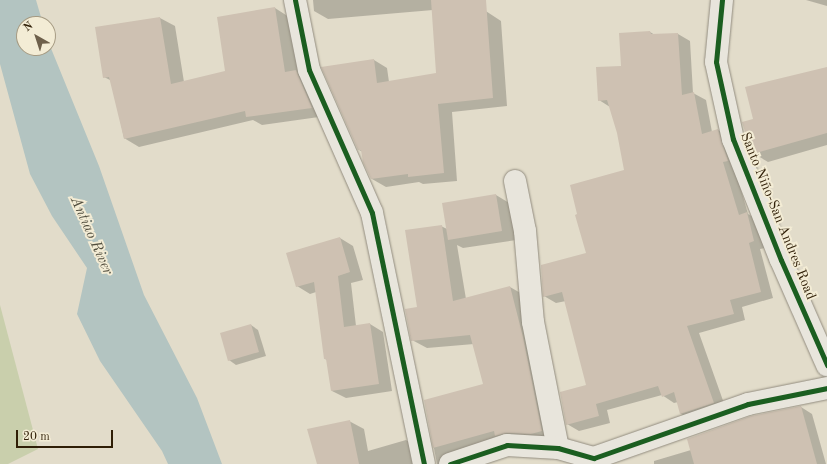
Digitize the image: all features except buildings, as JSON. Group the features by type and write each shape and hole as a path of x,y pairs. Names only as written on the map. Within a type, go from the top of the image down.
{"street":[{"path":"295,0 309,70 372,213 424,464"},
{"name":"Santo Niño-San Andres Road","path":"722,0 716,62 733,139 781,260 827,365"},
{"path":"515,181 525,231 533,322 558,448"},
{"path":"450,464 507,445 558,448 594,458 748,404 827,388"}],"green space":[{"path":"0,305 38,449 8,464 0,464"}],"water":[{"name":"Antiao River","path":"0,0 36,0 41,16 16,16 16,56 54,56 99,166 144,295 197,398 222,464 168,464 162,451 100,361 77,314 87,268 52,216 30,174 0,64"}],"cycle path":[{"path":"295,0 309,70 372,213 424,464"},
{"path":"722,0 716,62 733,139 781,260 827,365"},
{"path":"450,464 507,445 558,448 594,458 748,404 827,388"}]}
